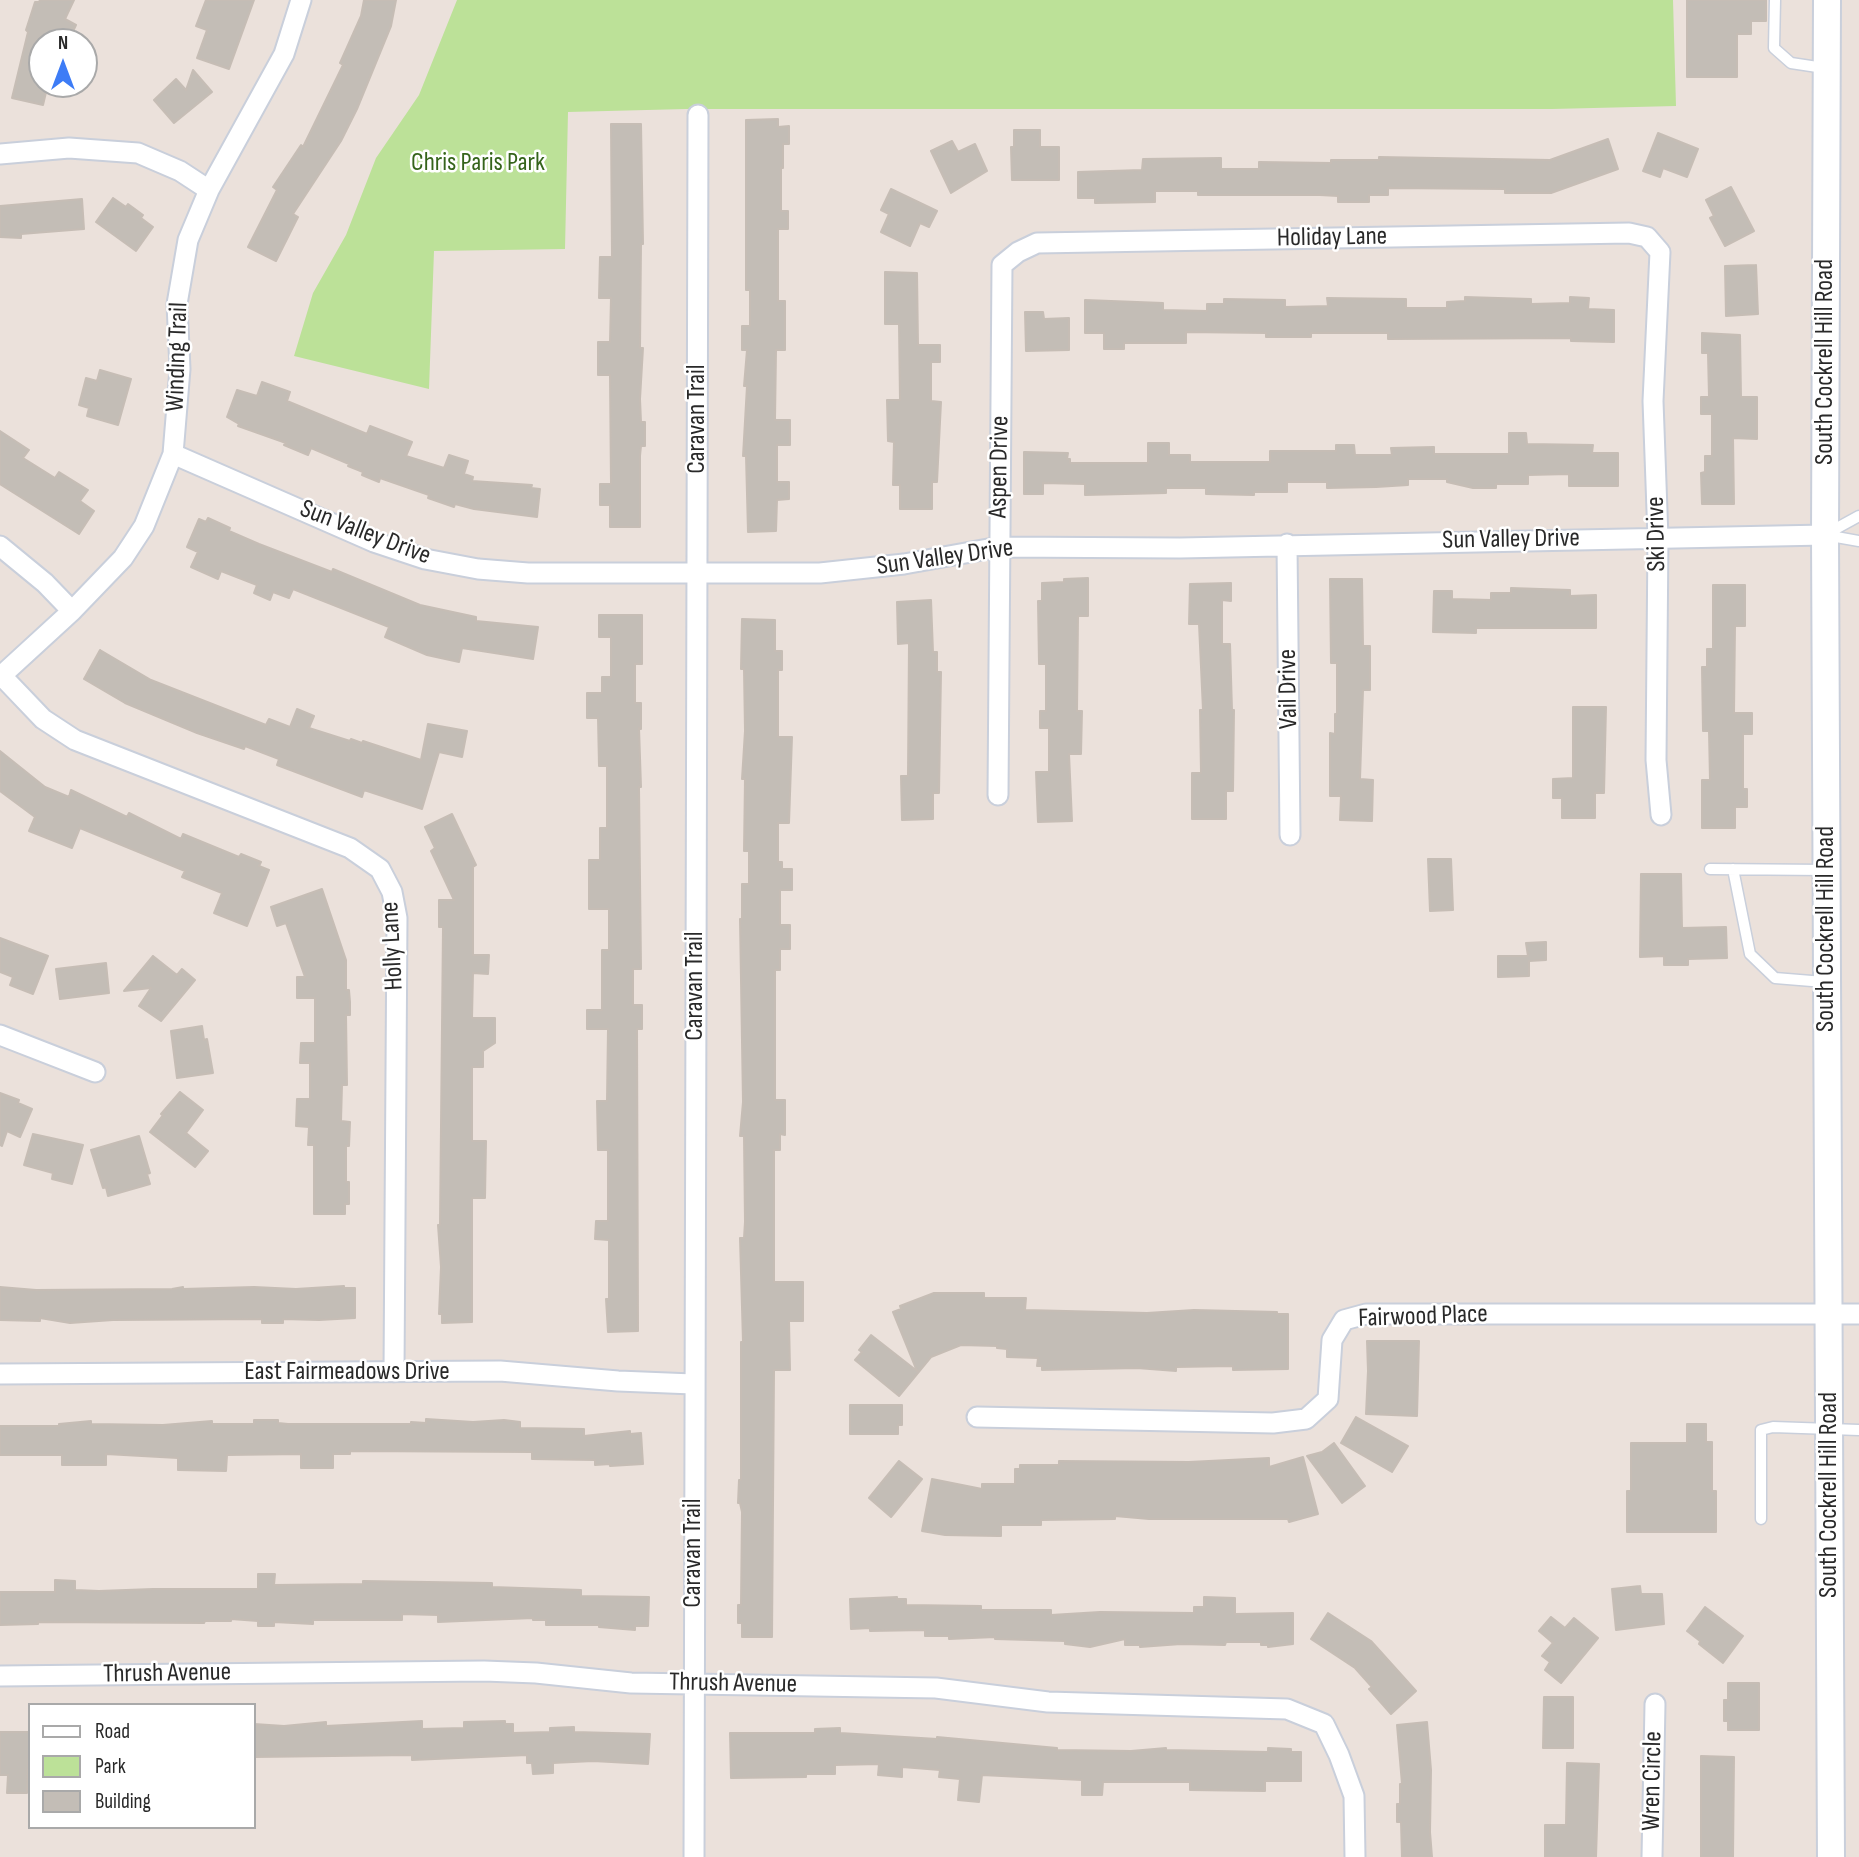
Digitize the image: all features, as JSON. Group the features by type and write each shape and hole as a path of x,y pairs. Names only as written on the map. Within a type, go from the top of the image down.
{"main road":[{"name":"South Cockrell Hill Road","path":"1827,0 1825,535 1831,1857"}],"street":[{"name":"Winding Trail","path":"1,676 72,611 123,558 144,526 173,454 180,369 177,304 188,240 209,190 285,54 301,0"},
{"name":"Caravan Trail","path":"694,1857 698,115"},
{"path":"0,154 69,148 138,153 180,171 209,190"},
{"name":"Holiday Lane","path":"1002,265 1018,252 1037,243 1629,233 1647,237 1660,252"},
{"name":"Ski Drive","path":"1660,252 1653,401 1658,538 1656,760 1661,815"},
{"name":"Aspen Drive","path":"998,795 1002,265"},
{"name":"Sun Valley Drive","path":"173,454 374,542 425,559 478,569 528,573 820,573 904,564 999,547 1180,548 1825,535"},
{"name":"Vail Drive","path":"1287,544 1290,835"},
{"path":"0,546 45,583 72,611"},
{"name":"Holly Lane","path":"1,676 43,719 75,740 350,848 380,869 393,892 397,918 394,1372"},
{"path":"0,1035 95,1072"},
{"name":"Fairwood Place","path":"977,1418 1273,1423 1306,1419 1328,1399 1332,1340 1343,1320 1366,1314 1859,1314"},
{"name":"East Fairmeadows Drive","path":"0,1374 500,1371 693,1384"},
{"name":"Thrush Avenue","path":"0,1676 484,1671 536,1673 631,1683 936,1688 1048,1702 1287,1709 1324,1724 1339,1755 1354,1796 1356,1857"},
{"name":"Wren Circle","path":"1652,1857 1655,1704"}],"lane":[{"path":"1775,0 1774,48 1791,63 1826,69"},
{"path":"1825,535 1859,516"},
{"path":"1825,535 1859,541"},
{"path":"1710,869 1826,870"},
{"path":"1733,869 1750,954 1775,978 1826,982"},
{"path":"1761,1519 1761,1430 1773,1427 1859,1430"}],"green space":[{"name":"Chris Paris Park","path":"457,0 1673,0 1676,106 1552,109 686,109 568,112 565,249 434,251 429,389 294,356 313,293 346,235 376,158 419,95"}],"building":[{"path":"74,0 65,19 76,25 75,28 28,28 28,32 26,30 35,2"},
{"path":"206,0 254,0 229,69 197,58 207,30 196,26"},
{"path":"364,0 396,0 391,26 357,109 341,141 293,214 298,217 276,261 248,247 277,190 273,187 301,145 303,147 343,65 340,63 361,16"},
{"path":"1687,0 1766,0 1766,21 1751,21 1751,34 1737,34 1737,77 1687,77"},
{"path":"28,32 28,98 45,98 43,105 12,98"},
{"path":"193,70 212,92 174,123 154,100 176,79 186,90"},
{"path":"778,119 778,127 789,126 789,144 783,144 781,168 781,211 788,211 788,229 778,229 778,301 785,301 785,350 776,350 775,420 790,420 790,445 777,445 777,482 789,482 789,499 777,500 776,531 748,532 746,456 743,456 747,350 742,350 742,326 750,326 750,290 746,290 746,120"},
{"path":"611,124 641,124 643,244 640,348 643,348 640,399 641,422 645,422 645,446 641,446 640,456 640,527 610,527 610,505 600,505 600,484 611,484 610,375 598,375 598,342 610,342 611,298 599,298 600,257 612,257"},
{"path":"1014,130 1040,130 1040,147 1059,147 1059,180 1012,180 1011,147 1014,147"},
{"path":"1658,133 1698,149 1687,177 1663,168 1660,177 1643,171"},
{"path":"1608,139 1618,169 1551,193 1505,193 1505,189 1388,188 1388,195 1369,195 1369,202 1338,202 1338,196 1198,195 1198,191 1155,191 1155,202 1095,203 1095,198 1078,198 1078,172 1142,170 1143,159 1221,158 1221,169 1259,169 1259,162 1331,163 1331,160 1379,160 1379,157 1550,160"},
{"path":"952,141 958,152 975,144 987,171 951,193 931,151"},
{"path":"1731,187 1754,231 1725,246 1710,218 1714,216 1706,200"},
{"path":"891,189 937,211 929,227 920,223 910,246 881,232 889,214 881,210"},
{"path":"113,198 126,207 128,204 153,227 136,251 96,222"},
{"path":"82,199 84,229 21,234 21,238 0,237 0,206"},
{"path":"1756,265 1758,314 1726,316 1725,266"},
{"path":"885,272 917,273 918,345 940,345 940,362 931,362 931,401 941,402 937,482 932,482 932,509 900,509 900,485 893,485 894,442 888,441 887,400 900,400 899,324 885,324"},
{"path":"1465,297 1531,299 1531,304 1570,303 1570,297 1589,298 1588,309 1614,310 1614,342 1571,341 1571,338 1388,339 1388,333 1311,333 1311,337 1266,337 1266,333 1186,332 1186,343 1124,343 1124,349 1104,349 1104,333 1085,333 1085,300 1163,303 1163,310 1207,311 1207,304 1224,304 1224,299 1285,300 1285,307 1328,306 1327,298 1406,299 1406,308 1447,308 1447,302 1465,301"},
{"path":"1025,312 1043,312 1044,319 1069,318 1069,350 1026,351"},
{"path":"1702,333 1740,335 1741,397 1757,397 1757,439 1733,438 1734,504 1702,504 1701,473 1705,472 1705,456 1712,456 1712,414 1701,414 1701,397 1709,397 1708,353 1702,353"},
{"path":"100,370 131,379 118,425 87,416 89,408 79,405 86,378 97,381"},
{"path":"262,382 290,392 287,401 367,434 370,426 412,442 406,456 444,468 449,455 468,461 464,474 473,477 472,481 532,485 531,488 540,489 537,517 455,504 454,507 428,498 429,495 380,478 379,482 362,475 363,472 348,466 349,464 311,448 308,455 284,445 286,443 238,426 239,424 227,417 237,390 257,396"},
{"path":"0,431 29,450 23,458 55,478 59,472 88,490 80,501 94,511 79,534 0,484"},
{"path":"1509,433 1526,433 1527,444 1593,445 1592,453 1618,453 1618,486 1569,486 1569,474 1528,475 1528,484 1496,484 1496,488 1473,488 1447,482 1447,479 1408,479 1408,485 1376,487 1327,488 1327,482 1287,482 1287,492 1254,492 1254,495 1206,494 1206,488 1166,488 1166,493 1085,495 1085,484 1043,483 1043,494 1024,494 1024,452 1068,453 1067,459 1070,459 1070,463 1148,463 1148,443 1169,443 1169,455 1190,455 1190,462 1270,462 1270,451 1336,451 1336,445 1354,445 1355,455 1392,455 1391,448 1434,447 1434,454 1509,454"},
{"path":"208,518 259,544 332,572 333,569 420,605 476,617 476,621 538,627 533,659 462,648 459,662 427,655 385,637 389,627 293,589 289,598 273,592 270,600 254,593 257,585 221,571 218,579 191,567 198,552 187,547 199,519 206,522"},
{"path":"1088,578 1088,616 1078,616 1077,711 1082,711 1081,754 1069,754 1072,821 1038,822 1036,772 1049,772 1049,728 1040,728 1040,711 1046,711 1046,664 1039,664 1038,601 1042,601 1042,583"},
{"path":"1330,579 1362,579 1363,646 1370,646 1370,690 1363,690 1360,779 1373,780 1372,821 1340,820 1341,796 1330,796 1330,733 1335,734 1337,663 1331,663"},
{"path":"1231,583 1231,601 1222,600 1222,644 1230,644 1234,710 1233,791 1226,791 1226,819 1192,819 1192,773 1201,773 1200,710 1203,710 1199,624 1189,624 1190,584"},
{"path":"1713,585 1745,585 1745,626 1735,626 1734,713 1752,713 1752,734 1743,734 1743,789 1747,789 1747,807 1735,807 1735,828 1702,828 1702,780 1710,780 1709,731 1703,731 1702,667 1707,667 1707,649 1713,649"},
{"path":"1511,588 1570,590 1570,596 1596,595 1596,628 1476,628 1476,633 1433,632 1434,591 1452,591 1452,599 1491,600 1491,593 1511,593"},
{"path":"931,600 933,652 937,652 937,672 941,672 939,793 933,793 933,819 902,820 901,776 908,776 909,643 898,644 897,602"},
{"path":"599,615 642,615 642,664 635,664 635,703 641,703 641,969 633,969 633,1005 642,1005 642,1029 637,1029 638,1331 608,1332 606,1299 609,1299 609,1240 595,1239 596,1221 608,1221 608,1150 598,1150 597,1101 607,1101 608,1029 587,1029 587,1010 602,1010 602,950 609,950 609,909 589,909 589,860 600,860 600,828 607,828 607,766 599,766 598,718 587,718 587,693 602,693 602,677 611,677 611,637 599,637"},
{"path":"742,619 775,620 775,651 782,651 782,670 778,670 778,737 792,737 789,823 778,823 778,862 782,862 782,869 792,869 792,890 780,890 780,925 790,925 790,949 780,949 780,970 775,970 775,1100 785,1100 785,1135 780,1134 780,1150 774,1150 774,1282 803,1282 803,1321 789,1321 790,1370 774,1370 772,1637 742,1637 742,1623 738,1623 738,1605 741,1605 742,1512 738,1503 741,1480 743,1342 740,1238 744,1238 745,1222 744,1136 740,1136 743,1102 740,919 742,884 749,884 749,851 744,851 745,779 742,779 745,731 744,669 741,669"},
{"path":"100,650 151,680 266,725 269,719 290,727 297,709 314,716 309,728 350,741 363,741 421,760 428,724 467,731 462,757 439,752 422,809 364,790 362,797 277,765 279,759 245,746 244,749 197,733 125,703 84,679"},
{"path":"1573,707 1606,707 1604,793 1595,793 1595,818 1562,818 1562,798 1553,798 1553,779 1573,778"},
{"path":"0,751 45,787 69,797 71,790 127,817 129,813 181,839 183,834 239,857 241,854 261,862 259,866 269,870 247,926 214,913 222,893 182,877 185,871 80,828 72,848 29,831 35,817 0,791"},
{"path":"452,814 476,865 473,867 473,955 489,955 488,974 473,973 472,1018 495,1018 495,1043 483,1051 483,1067 472,1067 472,1141 486,1141 485,1198 472,1198 472,1322 442,1323 442,1314 439,1314 441,1267 438,1225 443,927 439,927 439,900 454,900 431,851 435,848 425,827"},
{"path":"1428,859 1451,859 1453,910 1430,911"},
{"path":"1641,874 1681,874 1682,928 1726,927 1727,958 1688,959 1688,965 1664,965 1664,956 1640,957"},
{"path":"322,889 346,960 346,990 349,990 350,1002 350,1015 346,1015 347,1085 342,1085 341,1121 350,1122 349,1146 346,1146 349,1204 345,1204 345,1214 314,1214 314,1145 308,1145 309,1127 296,1126 297,1099 310,1099 310,1063 300,1063 301,1043 315,1043 315,998 297,998 297,977 305,977 286,923 277,926 271,907"},
{"path":"0,938 48,956 33,994 10,985 13,977 0,972"},
{"path":"1546,942 1546,960 1529,961 1529,976 1498,977 1498,956 1528,956 1526,943"},
{"path":"153,956 177,975 182,969 195,980 161,1021 139,1006 151,988 124,991"},
{"path":"106,963 109,993 60,999 56,969"},
{"path":"202,1026 213,1073 177,1078 171,1031"},
{"path":"180,1092 203,1110 186,1133 208,1151 195,1167 150,1132"},
{"path":"0,1093 19,1100 18,1103 32,1109 20,1137 7,1131 2,1146 0,1145"},
{"path":"33,1134 83,1145 72,1184 52,1179 53,1173 24,1165"},
{"path":"139,1136 150,1173 147,1174 150,1184 108,1196 91,1150"},
{"path":"344,1286 355,1288 355,1318 283,1319 283,1323 262,1323 262,1319 113,1320 70,1323 40,1318 40,1321 0,1320 0,1287 36,1290 183,1287 296,1289"},
{"path":"934,1293 984,1293 984,1298 1026,1298 1025,1310 1147,1313 1194,1310 1288,1314 1288,1369 1233,1370 1233,1366 1176,1367 1176,1371 1137,1368 1042,1370 1042,1366 1037,1366 1038,1358 1007,1357 1007,1349 997,1346 961,1345 931,1357 899,1396 855,1360 871,1335 917,1371 893,1312 901,1309 900,1306"},
{"path":"1367,1341 1419,1341 1417,1416 1366,1414"},
{"path":"850,1405 902,1405 902,1425 898,1425 898,1434 850,1434"},
{"path":"1356,1417 1408,1446 1392,1472 1341,1443"},
{"path":"426,1419 473,1422 504,1420 520,1422 520,1428 584,1429 584,1436 630,1431 630,1434 641,1433 643,1464 610,1466 595,1465 595,1460 532,1459 532,1452 350,1451 350,1454 333,1454 333,1468 301,1468 301,1454 227,1455 226,1471 178,1470 178,1458 106,1454 106,1465 62,1465 62,1455 0,1455 0,1426 59,1426 91,1421 91,1424 163,1425 212,1421 212,1424 254,1424 254,1420 278,1420 278,1423 288,1424 411,1424 426,1423"},
{"path":"1687,1424 1706,1424 1706,1442 1712,1442 1712,1491 1716,1491 1716,1532 1627,1532 1627,1491 1631,1491 1631,1443 1687,1443"},
{"path":"1334,1443 1365,1486 1342,1503 1307,1456 1322,1452"},
{"path":"1303,1457 1318,1514 1289,1522 1288,1519 1149,1519 1115,1516 1115,1519 1041,1520 1041,1525 1001,1525 1001,1536 945,1535 922,1531 932,1479 982,1489 982,1484 1015,1484 1015,1469 1020,1469 1020,1465 1059,1465 1059,1461 1189,1462 1269,1458 1269,1467"},
{"path":"899,1461 922,1479 891,1517 869,1498"},
{"path":"258,1574 275,1574 274,1585 363,1584 363,1581 492,1583 492,1587 581,1590 581,1596 649,1597 648,1626 635,1626 635,1630 599,1625 546,1625 546,1620 533,1618 438,1622 438,1615 402,1614 402,1620 313,1620 313,1624 274,1622 274,1626 258,1626 258,1621 231,1619 204,1623 38,1622 0,1625 0,1592 55,1592 55,1580 75,1581 75,1590 258,1589"},
{"path":"1640,1586 1641,1594 1662,1594 1664,1624 1616,1630 1612,1589"},
{"path":"1204,1597 1235,1598 1235,1614 1293,1613 1293,1644 1268,1647 1261,1645 1261,1642 1226,1642 1225,1645 1140,1647 1125,1645 1125,1639 1090,1647 1065,1644 1065,1641 995,1637 949,1639 949,1636 925,1636 925,1630 851,1629 850,1599 906,1599 906,1605 981,1606 981,1610 1051,1610 1051,1615 1100,1612 1194,1613 1194,1607 1204,1607"},
{"path":"1705,1607 1743,1636 1723,1663 1687,1631"},
{"path":"1328,1613 1371,1641 1416,1691 1391,1714 1355,1668 1311,1639"},
{"path":"1551,1617 1565,1628 1574,1618 1598,1638 1561,1683 1545,1670 1550,1662 1542,1656 1553,1643 1539,1631"},
{"path":"1728,1683 1759,1683 1759,1730 1728,1730 1728,1721 1724,1721 1724,1700 1728,1700"},
{"path":"1544,1697 1573,1697 1573,1748 1543,1748"},
{"path":"422,1721 422,1729 464,1728 464,1722 505,1721 505,1724 513,1724 513,1733 550,1732 550,1728 574,1727 574,1732 650,1734 648,1764 593,1761 553,1763 553,1773 533,1774 532,1763 527,1763 527,1755 412,1760 412,1755 256,1757 256,1724 284,1726 326,1722 326,1726"},
{"path":"1427,1722 1431,1770 1432,1857 1402,1857 1401,1822 1397,1822 1397,1804 1400,1804 1402,1784 1397,1725"},
{"path":"840,1728 840,1733 937,1737 1057,1750 1131,1751 1166,1748 1268,1752 1268,1748 1291,1749 1291,1752 1301,1752 1301,1781 1265,1781 1265,1791 1190,1790 1190,1782 1103,1782 1102,1795 1082,1795 1082,1780 982,1775 979,1802 958,1800 960,1779 939,1777 940,1770 902,1767 902,1777 878,1775 879,1764 835,1765 835,1774 806,1774 806,1777 731,1778 730,1733 815,1733 815,1729"},
{"path":"0,1732 28,1732 27,1793 7,1793 8,1775 0,1775"},
{"path":"1701,1756 1734,1757 1733,1857 1701,1857"},
{"path":"1567,1763 1599,1764 1596,1857 1545,1857 1545,1825 1566,1825"}]}
